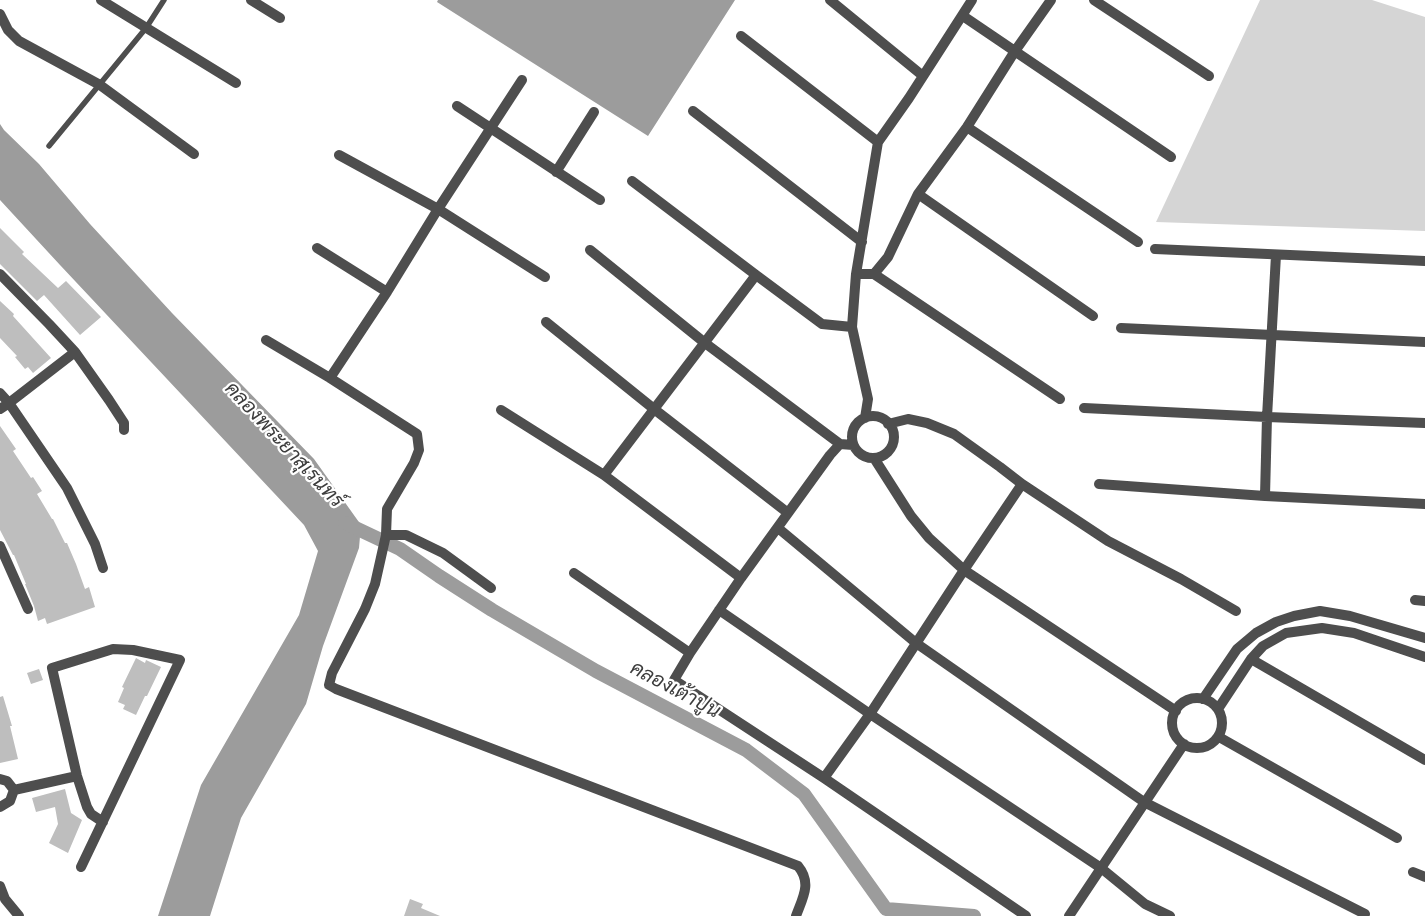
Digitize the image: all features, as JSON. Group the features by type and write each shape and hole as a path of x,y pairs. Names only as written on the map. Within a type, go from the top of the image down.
{"street":[{"path":"101,0 236,83"},
{"path":"251,0 280,18"},
{"path":"830,0 923,76"},
{"path":"874,274 888,257 918,194 967,127 1015,51 1051,0"},
{"path":"1094,0 1209,76"},
{"path":"865,418 868,399 852,328 856,274 878,142 963,16 970,1"},
{"path":"0,14 8,30 19,41 100,86 194,154"},
{"path":"963,16 1171,157"},
{"path":"741,36 878,142"},
{"path":"330,378 522,80"},
{"path":"457,106 600,200"},
{"path":"693,111 862,242"},
{"path":"556,172 594,112"},
{"path":"967,127 1138,242"},
{"path":"340,155 438,209 546,277"},
{"path":"632,181 822,324 852,328"},
{"path":"918,194 1093,316"},
{"path":"317,248 387,292"},
{"path":"590,250 705,343 840,444 853,445"},
{"path":"1155,250 1425,261"},
{"path":"1265,496 1267,417 1276,255"},
{"path":"0,274 75,352 124,423 124,430"},
{"path":"856,274 874,274 1060,399"},
{"path":"604,475 756,275"},
{"path":"546,322 788,513"},
{"path":"1121,328 1425,342"},
{"path":"266,340 330,378 417,434 419,450 387,509 386,537 375,584 365,609 332,673 329,685 798,866 804,873 806,883 796,916"},
{"path":"5,406 75,352"},
{"path":"0,394 5,406 67,488 95,544 103,568"},
{"path":"1084,408 1425,423"},
{"path":"502,410 604,475 741,578"},
{"path":"871,416 883,419 892,429 893,442 890,448 886,453 874,458 862,455 853,445 852,438 855,426 865,418 871,416"},
{"path":"888,424 908,420 928,423 954,434 1022,484 1108,541 1182,579 1236,611"},
{"path":"840,444 830,455 741,578 690,652 674,680 824,778 1026,916"},
{"path":"874,458 911,516 929,538 964,570 1176,711"},
{"path":"824,778 870,714 1022,484"},
{"path":"1099,484 1265,496 1425,504"},
{"path":"778,528 916,643 1144,802 1365,914"},
{"path":"386,537 406,535 443,553 490,588"},
{"path":"0,546 28,609"},
{"path":"574,572 690,652"},
{"path":"719,610 870,714 1101,868 1145,904 1170,916"},
{"path":"1203,699 1237,649 1256,633 1276,622 1294,616 1320,612 1350,616 1425,638"},
{"path":"1218,709 1251,659 1264,646 1286,633 1322,628 1354,633 1424,655"},
{"path":"81,868 103,822 180,660 143,652 113,649 52,668 77,776 87,807 91,814 103,822"},
{"path":"1251,659 1425,760"},
{"path":"1195,698 1210,702 1218,709 1222,718 1222,726 1218,737 1211,744 1204,747 1190,747 1184,744 1178,739 1172,725 1176,711 1187,700 1195,698"},
{"path":"1218,737 1397,838"},
{"path":"1069,916 1184,744"},
{"path":"14,790 77,776"},
{"path":"0,779 7,782 14,790"},
{"path":"0,807 10,801 14,790"},
{"path":"1413,872 1425,877"},
{"path":"0,886 5,899 19,916"}],"lane":[{"path":"49,146 146,28 164,0"}],"shaded area":[{"path":"1260,0 1372,0 1425,17 1425,231 1156,222"}],"water":[{"path":"438,0 735,0 648,136 437,2"},
{"name":"คลองพระยาสุเรนทร์","path":"0,124 39,164 90,224 172,313 314,459 361,525 359,548 323,646 306,704 241,818 210,916 158,916 201,785 299,615 318,551 304,525 0,200"}],"building":[{"path":"0,228 24,252 22,254 58,288 66,281 101,317 80,335 44,295 37,301 0,264"},
{"path":"0,301 14,314 13,316 51,358 33,373 28,367 25,369 15,357 17,356 0,338"},
{"path":"0,426 16,449 13,451 42,491 37,494 65,543 67,543 85,589 89,587 95,607 47,624 45,618 38,621 14,555 0,530"},
{"path":"136,658 145,663 146,660 161,667 136,715 123,709 125,705 118,702 124,688 122,687"},
{"path":"39,669 43,680 31,684 27,673"},
{"path":"3,696 12,726 10,726 18,759 0,763 0,697"},
{"path":"65,789 71,813 82,820 68,853 49,843 58,824 55,807 36,812 32,798"},
{"path":"410,899 423,904 421,908 440,916 404,916"}],"waterway":[{"name":"คลองเต้าปูน","path":"345,523 400,549 492,610 596,671 746,750 804,794 886,909 974,916"}]}
